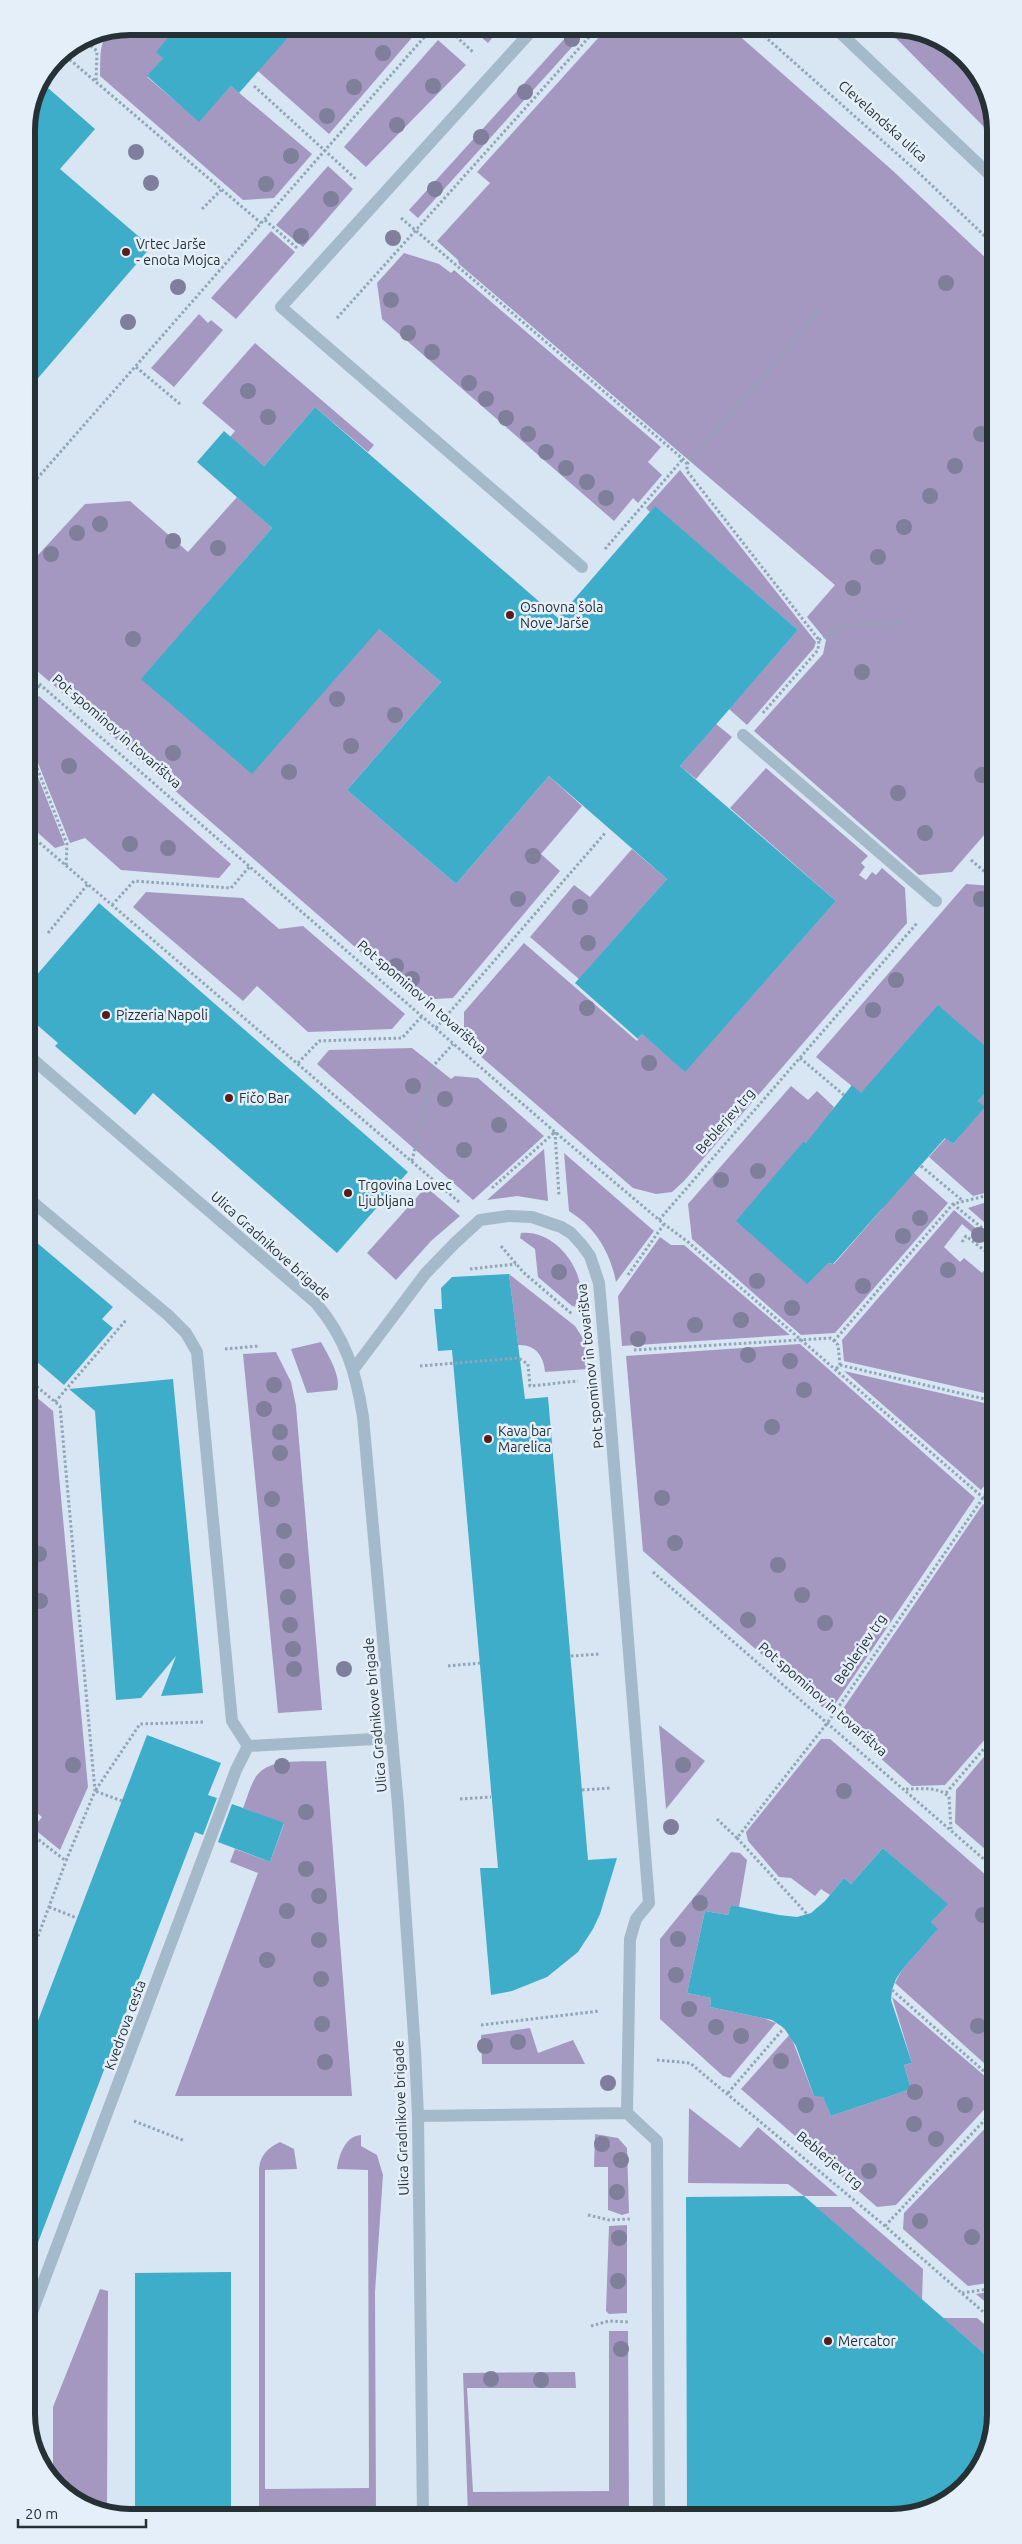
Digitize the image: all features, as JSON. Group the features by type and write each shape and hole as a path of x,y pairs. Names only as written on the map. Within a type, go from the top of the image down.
{"street":[{"path":"528,35 281,307 582,566"},
{"path":"842,35 987,173"},
{"path":"743,735 936,901"},
{"name":"Ulica Gradnikove brigade","path":"35,1061 316,1303 339,1332 353,1370 362,1417 392,1738 408,1938 418,2116 423,2509"},
{"path":"35,1204 147,1296 186,1333 197,1352 232,1721 248,1746 392,1738"},
{"path":"353,1370 425,1274 480,1220 508,1216 532,1217 561,1227"},
{"name":"Pot spominov in tovarištva","path":"561,1227 571,1233 590,1256 599,1283 621,1545"},
{"path":"621,1545 649,1903 632,1928 628,2008 627,2113"},
{"name":"Kvedrova cesta","path":"35,2305 236,1770 248,1746"},
{"path":"418,2116 627,2113 657,2141 659,2509"}],"path":[{"path":"35,481 426,35"},
{"path":"455,35 495,71"},
{"path":"318,339 591,35"},
{"name":"Clevelandska ulica","path":"762,35 920,175 987,238"},
{"path":"91,47 95,42"},
{"path":"89,45 97,51 96,82"},
{"path":"68,58 261,224"},
{"path":"254,86 379,200 683,459 687,464 687,471 820,640"},
{"path":"202,209 221,190"},
{"path":"265,220 318,266"},
{"path":"687,464 820,310"},
{"path":"136,367 180,404"},
{"path":"582,566 586,570 683,459"},
{"path":"743,735 818,650 820,640 840,627 905,623"},
{"name":"Pot spominov in tovarištva","path":"35,680 554,1132 659,1220"},
{"path":"35,690 40,684"},
{"path":"35,762 68,844 66,866"},
{"path":"436,1028 606,832"},
{"path":"35,840 468,1209 480,1220 523,1272 573,1314 602,1328"},
{"path":"972,860 987,874"},
{"path":"112,905 134,881 231,888 250,866"},
{"path":"48,933 88,884"},
{"name":"Beblerjev trg","path":"659,1220 936,901"},
{"path":"298,1063 319,1041 402,1038 422,1016"},
{"path":"412,1161 434,1065 454,1044"},
{"path":"800,1058 844,1095"},
{"path":"468,1209 554,1132"},
{"path":"554,1132 561,1227"},
{"path":"921,1166 963,1202"},
{"path":"834,1341 953,1204 987,1196"},
{"path":"953,1204 987,1231"},
{"path":"659,1220 688,1242 987,1501"},
{"path":"601,1312 664,1224"},
{"path":"962,1242 966,1236 987,1252"},
{"path":"55,1402 147,1296"},
{"path":"605,1352 830,1338 838,1345 840,1364 835,1370"},
{"path":"242,1348 259,1346"},
{"path":"420,1366 518,1358 528,1364 530,1386 607,1379"},
{"path":"840,1364 987,1400"},
{"path":"35,1385 60,1406 95,1791"},
{"name":"Beblerjev trg","path":"737,1838 828,1722 987,1491"},
{"name":"Pot spominov in tovarištva","path":"621,1545 828,1722 987,1862"},
{"path":"448,1666 480,1663"},
{"path":"35,1945 66,1861 95,1791 140,1724 232,1721"},
{"path":"946,1793 987,1744"},
{"path":"905,1789 941,1789 950,1796 951,1830"},
{"path":"95,1791 122,1801"},
{"path":"460,1799 492,1796"},
{"path":"716,1819 737,1838 807,1914"},
{"path":"35,1837 66,1861"},
{"path":"49,1908 78,1918"},
{"path":"892,1990 987,2074"},
{"path":"481,2025 628,2008"},
{"path":"728,2093 784,2028"},
{"name":"Beblerjev trg","path":"627,2058 690,2063 885,2226 987,2316"},
{"path":"885,2226 987,2118"},
{"path":"148,2126 185,2141"},
{"path":"588,2215 609,2220 658,2218"},
{"path":"961,2294 987,2290"},
{"path":"591,2326 609,2321 658,2322"}],"shaded area":[{"path":"124,35 172,35 163,58 147,77 199,121 231,86 312,154 274,198 243,200 100,76 100,57 105,39"},
{"path":"290,35 414,35 329,134 250,64"},
{"path":"479,35 495,35 488,43"},
{"path":"568,35 583,35 418,218 409,210"},
{"path":"601,35 738,35 892,170 987,259 987,832 952,872 919,875 754,731 823,654 826,640 807,617 835,585 459,264 458,260 437,241 490,183 477,172"},
{"path":"893,35 928,42 950,55 959,63 971,77 977,88 984,106 987,130"},
{"path":"438,40 466,65 366,167 344,147"},
{"path":"328,166 353,189 303,247 276,225"},
{"path":"271,231 295,252 236,319 211,298"},
{"path":"404,253 439,264 451,273 454,270 661,447 648,462 662,475 638,503 633,498 614,521 382,319 377,283"},
{"path":"199,314 208,323 211,320 223,330 174,387 151,368"},
{"path":"255,343 374,445 368,452 315,407 264,466 230,437 235,431 202,403"},
{"path":"680,470 816,642 814,648 747,725 729,709 798,630 655,507 650,512 646,508"},
{"path":"237,497 272,528 142,679 379,629 441,682 347,790 456,884 549,776 582,806 541,854 560,871 453,998 416,1000 35,669 35,558 85,504 130,501 188,552"},
{"path":"39,696 231,864 219,878 121,870 85,838 70,843 35,756 35,701"},
{"path":"716,724 732,737 696,779 680,766"},
{"path":"766,768 868,856 861,863 865,867 859,875 866,880 872,872 876,875 882,868 905,888 907,923 684,1181 672,1192 656,1194 633,1188 464,1042 464,1012 524,943 637,1041 642,1034 685,1071 836,901 730,808"},
{"path":"35,770 65,845 55,848 35,830"},
{"path":"632,849 667,879 579,979 530,937 574,885 590,897"},
{"path":"966,884 987,886 987,1055 868,1099 816,1057"},
{"path":"146,892 243,898 279,929 303,926 405,1014 392,1029 308,1032 257,986 243,1001 133,907"},
{"path":"412,1048 451,1079 455,1076 478,1078 544,1136 473,1200 317,1064 329,1050"},
{"path":"791,1086 808,1100 817,1091 834,1107 812,1147 804,1141 828,1263 834,1264 882,1209 906,1166 948,1203 835,1333 801,1335 692,1239 688,1204"},
{"path":"987,1091 987,1192 973,1196 929,1157 946,1138 953,1144 984,1107 978,1101"},
{"path":"544,1149 548,1201 517,1196 487,1200"},
{"path":"564,1153 654,1231 616,1282 610,1260 600,1241 586,1224 569,1211"},
{"path":"426,1187 460,1216 431,1241 396,1280 367,1253"},
{"path":"987,1202 987,1225 968,1208"},
{"path":"954,1210 987,1238 987,1245 962,1224 944,1247 960,1262 964,1258 982,1273 987,1267 987,1394 844,1361 842,1340"},
{"path":"521,1233 532,1233 553,1242 569,1259 579,1280 581,1297 578,1307 572,1306 538,1277 535,1249 520,1238"},
{"path":"660,1237 671,1245 684,1245 790,1335 622,1346 618,1296"},
{"path":"509,1274 575,1326 584,1340 588,1369 545,1372 543,1361 538,1352 524,1345 518,1345"},
{"path":"321,1342 336,1372 337,1390 307,1393 291,1349"},
{"path":"800,1344 975,1498 829,1713 643,1551 626,1356"},
{"path":"276,1352 291,1382 296,1406 322,1710 278,1713 243,1354"},
{"path":"844,1371 987,1404 987,1483 981,1490"},
{"path":"35,1396 53,1411 88,1787 60,1850 35,1830 35,1826 42,1817 35,1811"},
{"path":"983,1504 987,1507 987,1737 945,1785 912,1786 836,1719"},
{"path":"659,1725 705,1761 666,1809"},
{"path":"821,1739 830,1739 987,1876 987,2066 895,1983 902,1970 937,1930 931,1922 947,1904 883,1848 851,1884 844,1878 830,1895 821,1889 815,1896 791,1878 779,1877 748,1841 746,1832"},
{"path":"987,1753 987,1851 955,1823 956,1790"},
{"path":"326,1761 352,2096 175,2096 258,1873 230,1862 235,1849 270,1862 284,1824 243,1808 252,1784 260,1772 274,1765 291,1762"},
{"path":"731,1852 740,1853 747,1860 739,1907 731,1905 728,1915 705,1911 687,1993 711,1998 710,2007 763,2018 776,2023 730,2078 723,2076 660,2019 660,1939"},
{"path":"892,1997 987,2078 987,2106 896,2205 877,2207 741,2089 790,2034 814,2096 822,2094 831,2116 911,2089 904,2065 912,2063"},
{"path":"530,2028 538,2053 573,2040 585,2064 482,2064 481,2035"},
{"path":"689,2108 740,2148 758,2127 838,2196 804,2196 788,2184 688,2183"},
{"path":"987,2126 987,2283 968,2286 903,2229 904,2213"},
{"path":"595,2134 618,2138 627,2148 629,2213 622,2215 608,2210 608,2167 594,2167"},
{"path":"361,2135 361,2146 377,2155 383,2175 375,2292 376,2509 259,2509 259,2169 265,2153 280,2142 294,2149 297,2169 265,2170 265,2489 369,2488 368,2170 337,2169 341,2152 355,2136"},
{"path":"816,2207 851,2207 923,2269 922,2300"},
{"path":"627,2225 627,2313 609,2314 606,2311 609,2226"},
{"path":"100,2289 108,2291 107,2506 77,2493 53,2469 53,2407"},
{"path":"987,2292 987,2303 976,2294"},
{"path":"943,2318 977,2318 987,2326 987,2356"},
{"path":"609,2331 628,2331 629,2509 468,2509 463,2373 575,2372 576,2388 467,2388 473,2492 609,2491"}],"building":[{"path":"170,35 290,35 239,93 231,86 199,122 147,76 163,58 156,52"},
{"path":"46,86 95,129 60,169 151,247 35,382 35,124 38,106"},
{"path":"315,407 558,618 655,506 798,630 680,766 836,901 685,1072 642,1034 638,1039 575,983 667,879 549,776 456,884 347,790 441,682 379,629 252,774 141,679 272,528 197,462 224,431 264,466"},
{"path":"99,903 408,1172 337,1253 153,1093 135,1115 55,1046 58,1043 35,1023 35,977"},
{"path":"938,1005 987,1048 987,1091 978,1101 985,1107 953,1144 945,1138 833,1264 828,1263 807,1284 736,1221 804,1141 806,1143 852,1085 861,1093"},
{"path":"35,1241 113,1307 102,1319 113,1328 64,1385 35,1360"},
{"path":"509,1274 525,1399 548,1397 588,1860 617,1858 600,1914 578,1952 547,1977 512,1991 491,1995 480,1868 498,1868 452,1350 438,1351 434,1309 442,1309 441,1288 452,1277"},
{"path":"173,1379 203,1693 161,1696 176,1656 141,1698 116,1700 95,1411 69,1389"},
{"path":"147,1735 221,1763 208,1795 217,1798 203,1835 195,1832 35,2250 35,2029"},
{"path":"232,1804 284,1823 270,1862 218,1842"},
{"path":"883,1848 948,1904 931,1922 938,1929 902,1970 892,1990 891,2000 912,2063 904,2065 911,2089 831,2116 823,2097 814,2096 796,2046 784,2028 772,2020 710,2007 711,1998 687,1993 705,1911 728,1915 731,1905 797,1917 811,1913 825,1901 844,1878 851,1884"},
{"name":"Mercator","path":"804,2196 987,2356 987,2414 984,2438 971,2467 955,2485 934,2499 922,2504 898,2509 687,2509 686,2197"},
{"path":"231,2272 231,2509 135,2509 135,2273"}],"place":[{"name":"Vrtec Jarše - enota Mojca","path":"126,252"},
{"name":"Osnovna šola Nove Jarše","path":"510,615"},
{"name":"Pizzeria Napoli","path":"106,1015"},
{"name":"Fičo Bar","path":"229,1098"},
{"name":"Trgovina Lovec Ljubljana","path":"348,1193"},
{"name":"Kava bar Marelica","path":"488,1439"},
{"name":"Mercator","path":"828,2341"}]}
